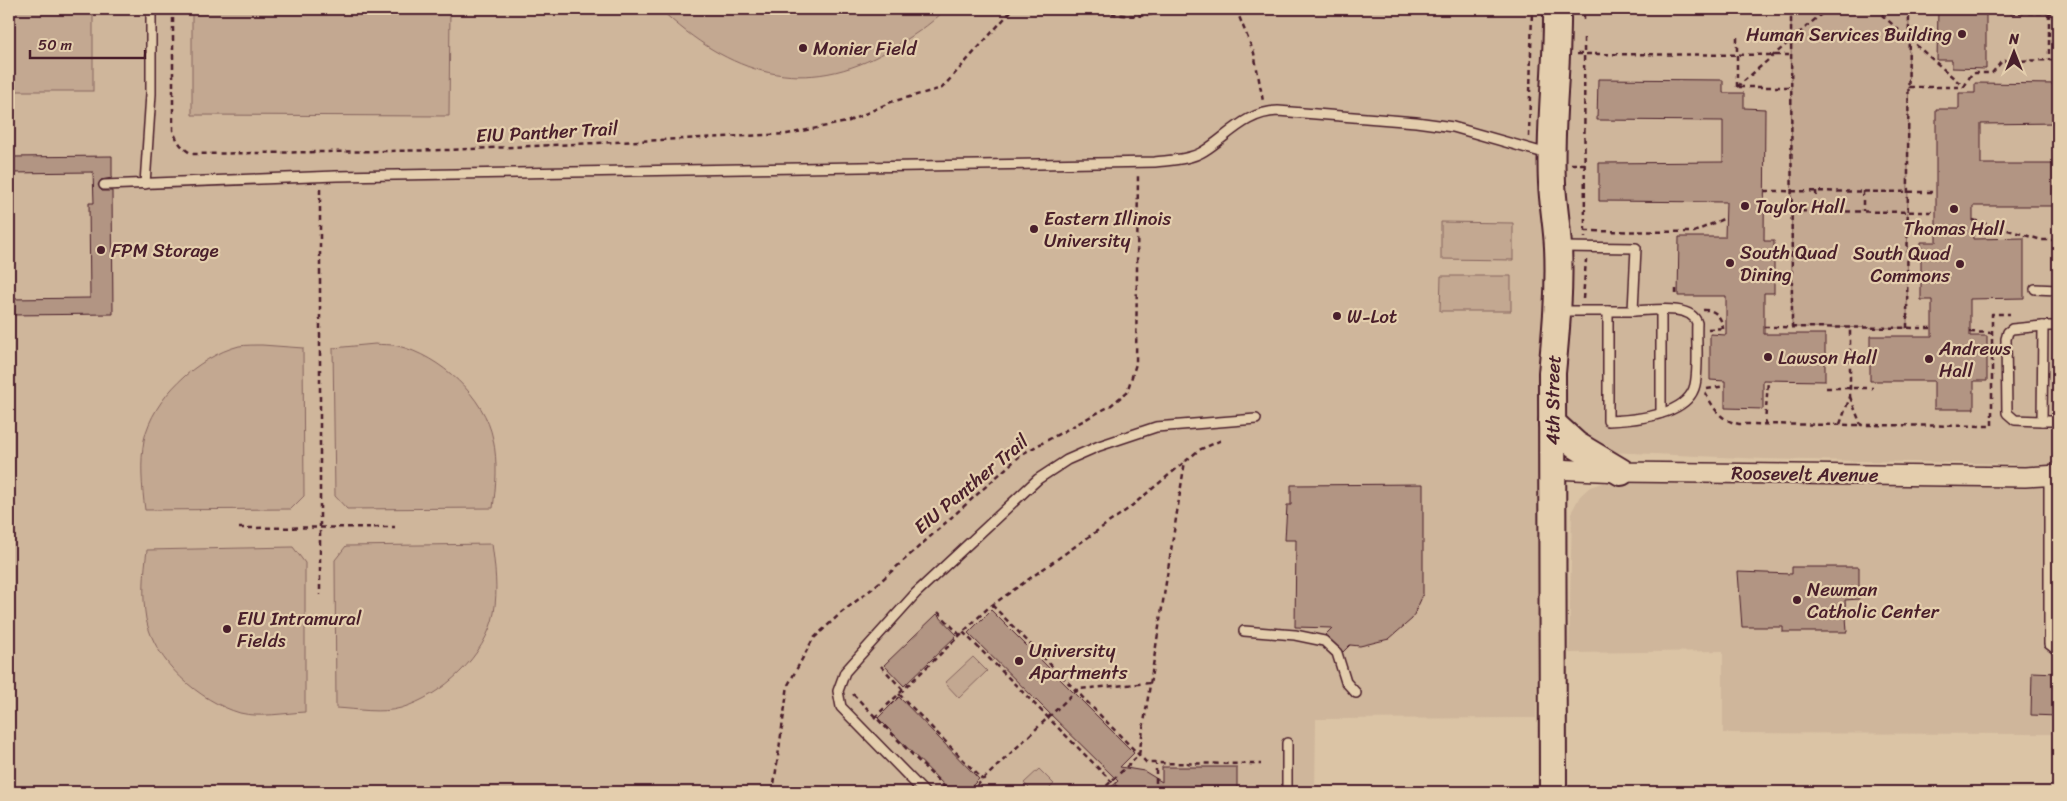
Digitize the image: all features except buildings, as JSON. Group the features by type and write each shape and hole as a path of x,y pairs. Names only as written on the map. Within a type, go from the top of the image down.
{"street":[{"name":"4th Street","path":"1553,792 1552,372 1570,308 1558,247 1550,156 1557,54 1557,9"},
{"path":"1552,423 1576,445 1621,472"},
{"name":"Roosevelt Avenue","path":"1553,469 1621,472 2054,475"}],"lane":[{"path":"145,184 151,94 151,9"},
{"path":"104,185 320,177 1138,163 1188,157 1203,152 1244,122 1265,112 1416,122 1453,128 1550,156"},
{"path":"1558,247 1636,248 1633,311"},
{"path":"2035,290 2058,290"},
{"path":"1570,308 1689,313 1695,317 1695,386 1686,402 1661,413 1633,420 1608,420 1608,311"},
{"path":"1661,311 1661,413"},
{"path":"2042,420 2043,326"},
{"path":"2058,326 2012,329 2007,335 2006,348 2006,408 2009,416 2015,420 2058,421"},
{"path":"924,792 841,707 838,691 845,672 916,593 1038,479 1067,460 1126,435 1156,427 1256,419"},
{"path":"2054,475 2049,644 2058,650"},
{"path":"1244,631 1294,635 1324,640 1337,653 1346,682 1356,693"},
{"path":"1287,743 1287,792"}],"path":[{"name":"EIU Panther Trail","path":"173,9 173,130 176,139 183,149 192,154 448,150 788,134 848,122 891,102 942,88 1013,9"},
{"path":"1094,9 1114,14 1145,16 1168,9"},
{"path":"1236,9 1254,53 1265,112"},
{"path":"1532,9 1550,156 1585,164"},
{"path":"1584,9 1584,20"},
{"path":"1791,9 1792,327"},
{"path":"1737,87 1827,9"},
{"path":"1875,9 1964,87"},
{"path":"1907,328 1909,9"},
{"path":"2010,13 2058,13"},
{"path":"2049,13 2049,60"},
{"path":"1737,37 1737,87"},
{"path":"1570,308 1586,247 1584,38"},
{"path":"1570,53 1790,55"},
{"path":"1964,87 1972,73 1992,73 2002,61 2058,60"},
{"path":"1737,87 1791,87"},
{"path":"1909,87 1964,87"},
{"name":"EIU Panther Trail","path":"773,792 788,685 813,639 842,612 873,588 1022,454 1110,406 1127,392 1136,364 1138,163"},
{"path":"320,177 320,594"},
{"path":"1765,191 1936,192"},
{"path":"1816,191 1816,211"},
{"path":"1863,191 1864,211"},
{"path":"1765,211 1936,212"},
{"path":"1585,231 1694,232 1725,218"},
{"path":"1973,220 2042,240 2058,240"},
{"path":"1701,310 1711,310 1718,315 1725,328 1707,329"},
{"path":"1764,326 1932,328"},
{"path":"1839,425 1850,397 1850,327"},
{"path":"1970,332 1993,333"},
{"path":"1766,425 1768,380"},
{"path":"1726,386 1705,390 1718,416 1739,424 1992,426"},
{"path":"1826,388 1873,388"},
{"path":"1850,397 1861,425"},
{"path":"875,718 992,605 1128,509 1199,450 1224,439"},
{"path":"1100,792 1139,755 1185,461"},
{"path":"239,528 395,527"},
{"path":"992,605 1147,764 1262,764"},
{"path":"938,612 1122,792"},
{"path":"881,666 903,690"},
{"path":"970,792 1078,689 1151,683"},
{"path":"853,694 949,792"},
{"path":"899,694 983,780"},
{"path":"1156,764 1156,792"}],"shaded area":[{"name":"Eastern Illinois University","path":"9,9 2058,9 2058,734 1723,733 1723,651 1569,653 1572,511 1580,496 1590,487 1602,483 2014,486 2014,464 1765,459 1542,449 1536,718 1316,719 1315,792 9,792"},
{"path":"9,9 93,9 93,91 9,91"},
{"path":"192,9 450,9 449,116 192,115"},
{"name":"Monier Field","path":"660,9 946,9 927,26 891,49 859,65 828,73 798,76 769,72 740,64 713,50"},
{"path":"1791,9 1909,9 1907,328 1792,327"},
{"path":"1441,222 1513,223 1513,260 1441,259"},
{"path":"1441,276 1511,276 1511,311 1440,311"},
{"path":"375,344 398,346 414,351 429,359 458,380 481,408 493,439 496,456 493,508 347,509 335,496 333,348"},
{"path":"262,345 303,348 304,496 291,509 145,510 142,475 144,440 149,424 157,409 179,381 208,359 223,351 239,346"},
{"name":"EIU Intramural Fields","path":"492,544 496,587 494,613 482,644 460,672 432,694 401,708 377,711 336,708 335,560 346,546"},
{"name":"EIU Intramural Fields","path":"293,547 305,563 305,712 272,715 240,713 209,699 195,689 181,678 159,650 151,635 146,619 144,575 147,550"},
{"path":"973,657 987,671 959,698 945,683"},
{"path":"1039,769 1054,784 1046,792 1033,792 1024,783"}],"place":[{"name":"Human Services Building","path":"1962,34"},
{"name":"Monier Field","path":"803,48"},
{"name":"Taylor Hall","path":"1745,206"},
{"name":"Thomas Hall","path":"1954,209"},
{"name":"Eastern Illinois University","path":"1034,229"},
{"name":"FPM Storage","path":"101,250"},
{"name":"South Quad Dining","path":"1730,263"},
{"name":"South Quad Commons","path":"1960,264"},
{"name":"W-Lot","path":"1337,316"},
{"name":"Lawson Hall","path":"1768,357"},
{"name":"Andrews Hall","path":"1929,359"},
{"name":"Newman Catholic Center","path":"1797,600"},
{"name":"EIU Intramural Fields","path":"227,629"},
{"name":"University Apartments","path":"1019,661"}]}
